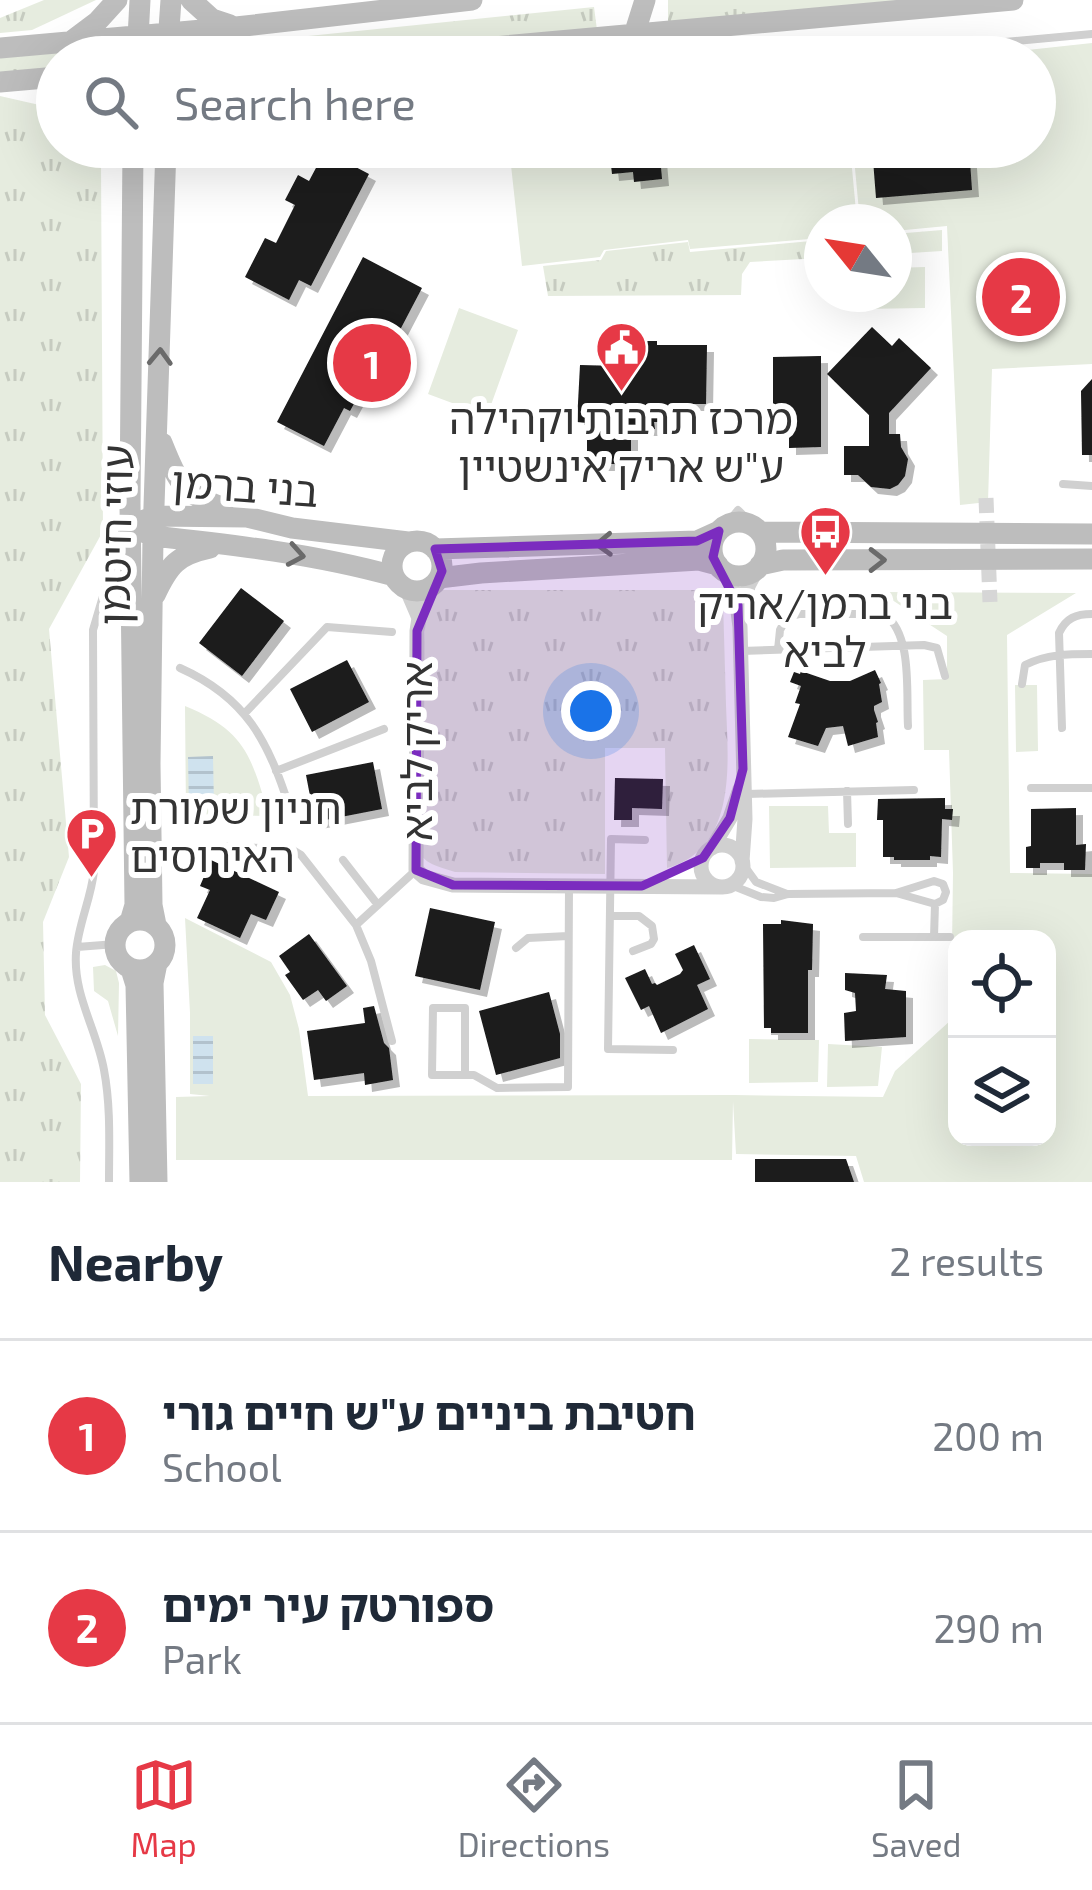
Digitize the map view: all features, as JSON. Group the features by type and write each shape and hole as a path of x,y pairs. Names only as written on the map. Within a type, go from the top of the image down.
{"street":[{"path":"78,36 117,0"},
{"path":"138,36 140,0"},
{"path":"169,36 171,0"},
{"path":"190,0 212,19 236,27"},
{"path":"161,36 472,0"},
{"path":"627,0 639,34"},
{"path":"639,34 645,0"},
{"path":"620,36 1013,0"},
{"path":"0,48 36,44"},
{"path":"0,82 36,79"},
{"name":"עוזי חיטמן","path":"130,922 135,905 132,168"},
{"name":"עוזי חיטמן","path":"156,925 150,764 167,168"},
{"path":"157,431 190,494 210,505 275,524"},
{"name":"בני ברמן","path":"130,515 154,526 230,544 338,562 418,583 503,571 699,560 721,568"},
{"name":"בני ברמן","path":"154,526 247,517 418,540 435,549"},
{"path":"408,542 393,557 418,583 442,562 435,549 698,541 745,522 757,529 1092,534"},
{"path":"723,528 712,547 736,596 740,626 743,769 742,862 740,876 727,886 710,883 701,865 742,794"},
{"path":"740,626 748,586 766,550 757,529"},
{"path":"153,601 170,567 180,558 230,544"},
{"path":"721,568 740,575 783,560 1092,559"},
{"name":"אריק לביא","path":"418,583 416,871 453,885 727,886"},
{"path":"707,853 730,847 742,862"},
{"name":"אריק לביא","path":"642,886 680,876 707,853"},
{"path":"140,1182 136,985 131,969 118,957 116,944 118,934 130,922 147,921 165,939 153,983 157,1182"},
{"path":"131,969 146,970 157,963"}],"lane":[{"path":"1056,37 1092,34"},
{"path":"1064,484 1092,485"},
{"path":"109,1182 108,1094 80,994 77,947 94,871 93,630 130,515"},
{"path":"778,650 780,630 788,617 884,614 900,632 908,726"},
{"path":"1063,728 1059,633 1064,623 1092,614"},
{"path":"244,714 327,627 392,632"},
{"path":"741,651 937,648 944,676"},
{"path":"1022,684 1025,664 1039,658 1092,654"},
{"path":"180,668 210,681 244,714 269,752 290,809"},
{"path":"277,770 384,729"},
{"path":"1031,788 1092,788"},
{"path":"742,794 914,790"},
{"path":"847,791 848,824"},
{"path":"645,840 611,838 608,1049 673,1050"},
{"path":"210,847 291,849 301,855 356,925 371,961 392,1041"},
{"path":"343,860 378,905"},
{"path":"742,862 760,885 788,894"},
{"path":"356,925 416,871"},
{"path":"896,893 928,882 939,881 945,887 945,896 935,904 934,937"},
{"path":"465,1075 465,1008 433,1008 432,1075 465,1075 474,1075 497,1088 568,1088 569,886"},
{"path":"727,886 761,897 896,893 935,904"},
{"path":"610,916 639,916 652,926 651,944 633,951"},
{"path":"516,948 528,938 568,936"},
{"path":"863,937 948,937"},
{"path":"77,947 116,944"}],"highlighted area":[{"path":"719,531 713,557 738,605 743,769 730,818 703,858 642,886 453,885 416,870 417,631 442,571 435,549 697,541"}],"green space":[{"path":"44,0 96,0 32,30 0,33 0,18"},
{"path":"668,0 920,0 668,23"},
{"path":"594,7 597,30 538,36 309,36"},
{"path":"1092,43 1092,364 992,369 988,502 960,505 947,226 912,229 912,204 858,204 855,168 1056,168 1056,47"},
{"path":"36,54 36,70 0,74 0,58"},
{"path":"0,96 36,104 36,168 101,168 103,531 49,629 69,857 43,922 45,1015 81,1084 80,1182 0,1182"},
{"path":"511,168 852,168 855,204 804,204 804,240 690,249 688,240 604,250 600,257 522,266"},
{"path":"942,230 942,251 912,253 912,232"},
{"path":"688,242 690,252 804,242 804,259 750,262 742,274 741,295 548,296 543,266 601,260 606,251"},
{"path":"912,267 925,267 925,308 912,308"},
{"path":"459,308 518,330 487,416 428,394"},
{"path":"427,590 715,590 723,601 728,752 724,801 706,843 690,858 667,868 665,748 605,748 605,874 455,872 423,857 413,836"},
{"path":"880,592 1076,593 1007,635 1010,873 1092,874 1092,1182 864,1182 856,1156 736,1154 733,1101 732,1160 176,1160 176,1097 210,1096 190,1094 185,918 271,962 290,995 308,1096 883,1097 895,1071 948,1023 948,1146 1056,1146 1056,930 952,930 949,750 924,750 923,680 947,679 947,636"},
{"path":"1015,685 1037,685 1038,751 1016,752"},
{"path":"185,706 234,736 251,761 269,816 186,814"},
{"path":"769,806 828,806 829,833 856,833 856,867 770,868"},
{"path":"105,965 116,971 119,983 118,1036 108,1001 94,991 93,967"},
{"path":"749,1039 819,1040 818,1082 749,1083"},
{"path":"828,1044 882,1047 878,1086 827,1087"}],"water":[{"path":"213,756 214,806 189,807 188,757"},
{"path":"193,1036 213,1036 213,1084 193,1084"}],"building":[{"path":"316,168 358,168 369,174 311,286 299,280 289,300 245,277 265,238 276,243 295,205 285,200 298,175 309,181"},
{"path":"611,168 661,168 662,179 634,182 633,172 612,174"},
{"path":"874,168 970,168 972,190 876,198"},
{"path":"363,257 422,288 390,349 379,343 356,386 362,389 350,411 344,408 324,446 277,422"},
{"path":"872,327 892,346 899,338 931,368 889,413 889,434 900,434 908,459 905,476 890,489 871,487 858,475 844,475 844,446 869,446 869,415 827,374"},
{"path":"629,341 707,345 706,404 687,404 686,422 654,422 655,429 631,429 631,451 621,451 621,464 587,464 587,423 577,422 580,365 619,366 619,360 629,360"},
{"path":"821,356 821,447 789,448 789,410 773,411 773,357"},
{"path":"1092,379 1092,455 1082,455 1081,391"},
{"path":"241,588 284,621 242,676 199,643"},
{"path":"347,660 369,702 312,732 290,689"},
{"path":"875,670 882,702 874,706 878,737 848,746 843,726 826,728 818,746 788,737 800,704 795,703 801,686 790,682 794,672 850,681"},
{"path":"373,762 382,809 315,822 306,775"},
{"path":"615,778 663,779 662,809 632,808 632,820 614,820"},
{"path":"945,798 945,809 953,809 952,820 942,819 941,857 883,857 878,799"},
{"path":"1076,808 1076,845 1086,844 1085,870 1064,870 1064,863 1026,868 1031,809"},
{"path":"211,860 279,892 266,920 251,914 240,938 197,918 210,890 200,886"},
{"path":"430,908 495,922 480,990 415,976"},
{"path":"781,920 813,924 808,1033 771,1033 771,1028 764,1028 763,924 781,924"},
{"path":"309,934 347,986 326,1001 318,990 303,1000 285,975 290,972 279,956"},
{"path":"694,945 710,979 697,985 708,1009 661,1033 649,1006 641,1010 625,978 645,969 657,985 680,974 683,970 675,954"},
{"path":"845,973 887,975 885,989 906,991 906,1037 845,1041 844,1013 856,1011 855,993 845,990"},
{"path":"549,992 560,1034 560,1058 496,1075 479,1011"},
{"path":"374,1006 389,1048 393,1080 365,1085 364,1073 314,1080 307,1031 365,1023 363,1008"},
{"path":"755,1159 846,1159 854,1182 755,1182"}],"tunnel":[{"path":"986,498 990,602"}],"place":[{"name":"ספורטק עיר ימים","path":"1021,297"},
{"name":"חטיבת ביניים ע\"ש חיים גורי","path":"372,363"},
{"name":"מרכז תרבות וקהילה ע\"ש אריק אינשטיין","path":"621,393"},
{"name":"בני ברמן/אריק לביא","path":"825,578"},
{"name":"חניון שמורת האירוסים","path":"91,879"}]}
